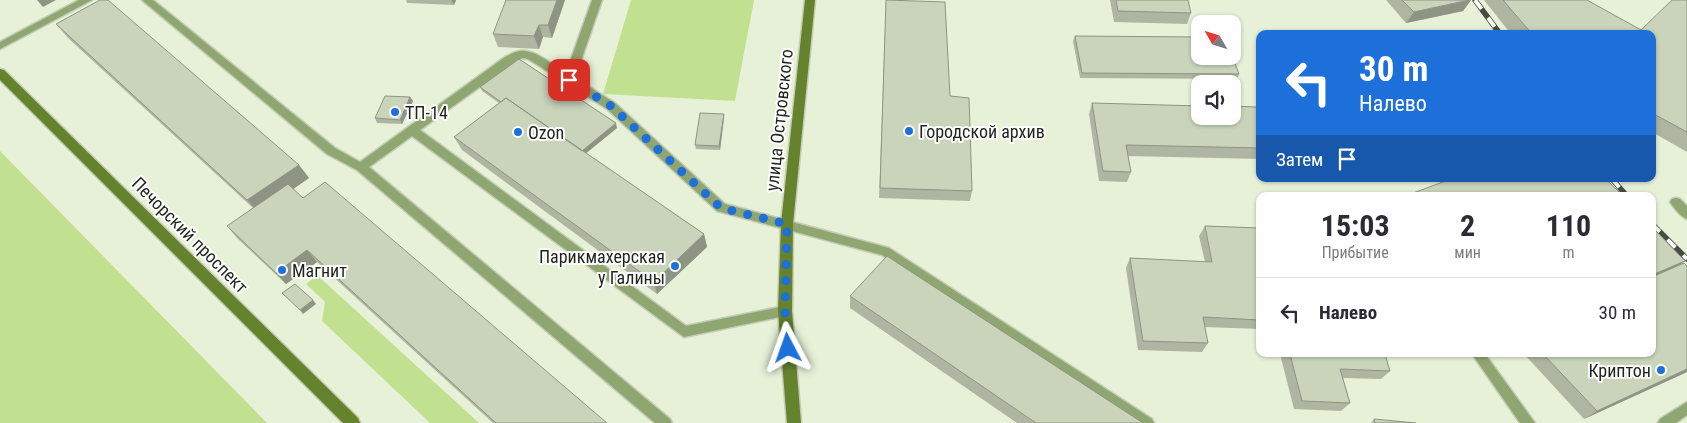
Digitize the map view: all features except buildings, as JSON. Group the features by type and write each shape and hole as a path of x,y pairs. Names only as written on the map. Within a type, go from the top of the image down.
{"main road":[{"name":"улица Островского","path":"794,423 785,311 787,224 810,0"},
{"name":"Печорский проспект","path":"0,73 353,423"}],"lane":[{"path":"0,46 87,0"},
{"path":"147,0 331,151 361,167 665,423"},
{"path":"569,80 597,0"},
{"path":"361,167 509,60 521,54 531,56 611,106 721,208 885,251 1147,423"},
{"path":"412,130 684,332 785,311"},
{"path":"1676,202 1687,214"},
{"path":"1480,357 1528,423"},
{"path":"1665,423 1687,408"}],"green space":[{"path":"631,0 754,0 735,101 603,94"},
{"path":"0,151 267,423 0,423"},
{"path":"317,275 479,423 430,423 322,321 325,302 306,284"}],"railway":[{"path":"1475,0 1497,30"},
{"path":"1615,182 1623,192"},
{"path":"1656,228 1687,259"}],"place":[{"name":"ТП-14","path":"395,112"},
{"name":"Городской архив","path":"909,131"},
{"name":"Ozon","path":"518,132"},
{"name":"Парикмахерская у Галины","path":"675,266"},
{"name":"Магнит","path":"282,270"},
{"name":"Криптон","path":"1661,370"}],"route":[{"path":"569,80 611,106 721,208 787,224 785,311 788,348"}]}
